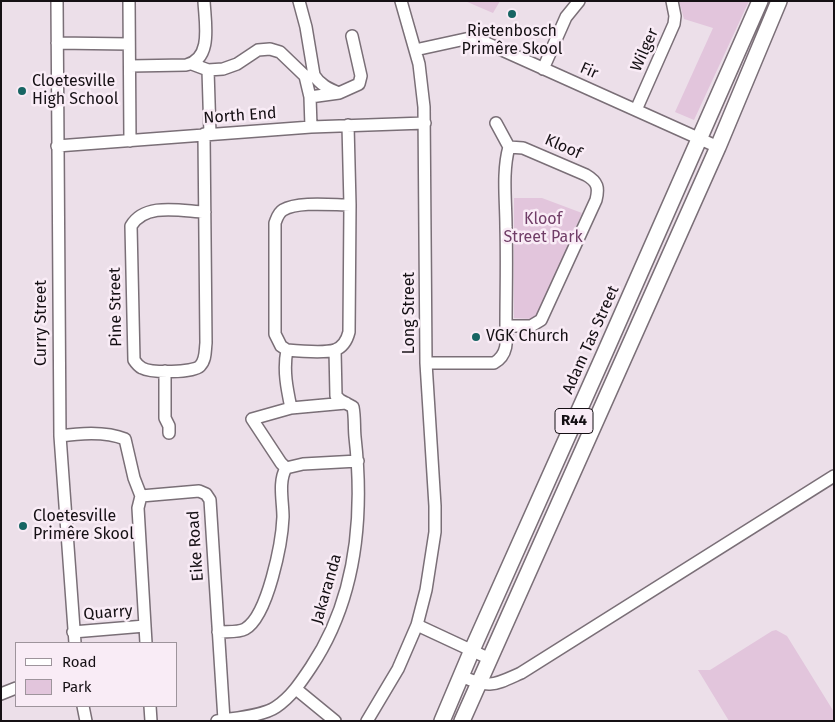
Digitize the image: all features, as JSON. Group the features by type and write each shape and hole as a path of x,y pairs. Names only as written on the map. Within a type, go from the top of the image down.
{"main road":[{"name":"Adam Tas Street","path":"442,721 760,1"},
{"name":"R44","path":"462,721 718,146 779,1"}],"street":[{"name":"Curry Street","path":"57,1 60,436 74,638"},
{"path":"129,1 130,141"},
{"path":"192,64 202,54 204,48 204,1"},
{"path":"299,1 308,36 311,127"},
{"name":"Long Street","path":"367,721 398,669 416,625 426,590 435,532 426,363 425,123 422,87 415,50 401,1"},
{"path":"543,69 566,17 579,1"},
{"name":"Wilger","path":"636,110 674,24 675,16 672,1"},
{"path":"310,97 339,93 355,87 360,82 361,76 352,36"},
{"name":"Fir","path":"415,50 470,38 718,146"},
{"path":"57,43 129,44"},
{"path":"130,66 178,66 192,64 208,70 231,68 258,50 270,49 280,52 318,82 339,93"},
{"name":"Pine Street","path":"205,212 151,211 137,217 131,226 134,360 136,365 142,368 165,371 197,368 202,364 205,356 205,212 208,70"},
{"name":"North End","path":"58,146 311,127 425,123"},
{"path":"426,363 494,363 504,354 507,337 506,158 509,146 496,123"},
{"path":"348,125 350,205 349,332 344,344 335,350 287,350 277,341 275,334 276,223 278,214 296,206 350,205"},
{"name":"Kloof","path":"506,326 531,326 541,320 598,192 595,182 586,175 523,148 509,146"},
{"path":"287,350 286,388 292,408"},
{"name":"Jakaranda","path":"220,720 272,710 296,689 324,648 337,621 343,602 359,516 358,461 353,407 336,396 335,350"},
{"path":"165,371 165,418 170,433"},
{"path":"286,468 252,419 292,408 346,403"},
{"path":"60,436 88,433 125,439 134,478 141,496 138,508 146,642"},
{"path":"286,468 303,464 358,461"},
{"path":"218,632 246,628 266,598 278,554 283,522 282,476 286,468"},
{"path":"461,676 479,684 500,682 521,672 834,476"},
{"name":"Eike Road","path":"141,496 194,491 202,492 208,496 211,507 218,632 220,720"},
{"path":"416,625 490,660"},
{"name":"Quarry","path":"74,638 145,626"},
{"path":"1,694 15,688"},
{"path":"296,689 335,721"},
{"path":"84,707 86,721"},
{"path":"150,707 151,721"}],"green space":[{"path":"465,1 500,1 493,13"},
{"path":"679,1 749,1 694,120 675,112 713,28 684,19"},
{"name":"Kloof Street Park","path":"514,198 542,198 582,213 538,314 531,319 514,318"},
{"path":"776,630 787,636 834,712 834,721 729,721 698,670 710,670"}],"place":[{"name":"Rietenbosch Primêre Skool","path":"512,14"},
{"name":"Cloetesville High School","path":"22,91"},
{"name":"VGK Church","path":"476,337"},
{"name":"Cloetesville Primêre Skool","path":"23,526"}]}
